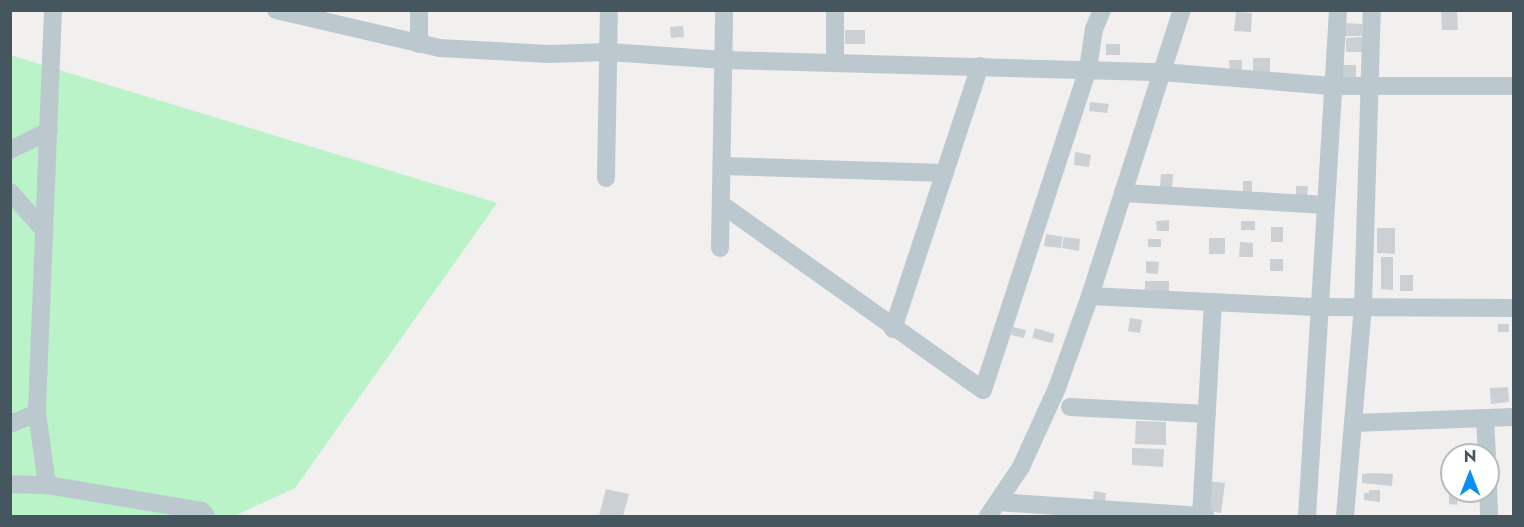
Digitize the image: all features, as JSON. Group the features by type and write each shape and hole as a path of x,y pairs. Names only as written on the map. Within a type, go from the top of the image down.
{"street":[{"path":"46,485 37,413 53,10"},
{"path":"276,10 439,48 549,54 609,52 724,60 835,61 1162,72 1334,86 1514,86"},
{"path":"419,10 419,44"},
{"path":"606,178 609,10"},
{"path":"720,248 724,10"},
{"path":"835,10 835,61"},
{"path":"721,204 893,329 983,390 1088,69 1094,29 1102,10"},
{"path":"993,509 1021,467 1048,408 1090,296 1182,10"},
{"path":"1307,516 1318,307 1338,10"},
{"path":"1345,516 1363,307 1372,10"},
{"path":"893,329 980,66"},
{"path":"10,150 49,131"},
{"path":"722,166 945,173"},
{"path":"10,192 44,230"},
{"path":"1123,193 1326,205"},
{"path":"1090,296 1318,307 1514,308"},
{"path":"1201,516 1213,302"},
{"path":"1070,406 1207,414"},
{"path":"10,424 37,413"},
{"path":"1353,423 1514,417"},
{"path":"1485,418 1486,443"},
{"path":"10,484 46,485 202,511 206,516"},
{"path":"993,509 1206,516"}],"green space":[{"path":"10,55 497,203 295,488 234,516 11,516"}],"building":[{"path":"1441,10 1457,10 1458,30 1442,30"},
{"path":"1236,12 1252,13 1251,32 1234,31"},
{"path":"1345,23 1362,24 1362,36 1345,36"},
{"path":"683,26 684,37 671,38 670,27"},
{"path":"845,30 865,30 865,44 845,44"},
{"path":"1362,37 1362,52 1346,52 1346,38"},
{"path":"1106,44 1120,44 1120,55 1106,55"},
{"path":"1253,58 1270,58 1270,75 1253,75"},
{"path":"1229,60 1242,60 1242,71 1230,71"},
{"path":"1341,65 1356,65 1356,79 1341,79"},
{"path":"1090,102 1109,104 1107,113 1089,111"},
{"path":"1075,152 1091,155 1089,167 1074,165"},
{"path":"1161,174 1173,174 1172,188 1160,187"},
{"path":"1243,181 1252,181 1252,194 1243,194"},
{"path":"1296,186 1308,186 1307,196 1296,195"},
{"path":"1169,220 1169,231 1157,231 1156,221"},
{"path":"1241,221 1255,221 1255,230 1241,230"},
{"path":"1271,227 1283,227 1283,242 1271,242"},
{"path":"1377,228 1395,228 1395,254 1377,253"},
{"path":"1046,234 1063,237 1061,248 1044,246"},
{"path":"1064,237 1080,239 1079,251 1062,248"},
{"path":"1209,238 1225,238 1225,254 1209,254"},
{"path":"1148,239 1161,239 1161,247 1148,247"},
{"path":"1240,242 1253,243 1253,257 1239,257"},
{"path":"1381,257 1393,257 1393,290 1381,289"},
{"path":"1270,259 1283,259 1283,271 1270,271"},
{"path":"1146,261 1159,262 1158,274 1146,273"},
{"path":"1400,275 1413,275 1413,291 1400,291"},
{"path":"1145,281 1169,281 1169,293 1145,292"},
{"path":"1130,318 1142,320 1140,333 1128,331"},
{"path":"1498,324 1509,324 1509,332 1498,332"},
{"path":"1013,327 1026,330 1024,338 1011,335"},
{"path":"1035,328 1055,334 1052,343 1032,338"},
{"path":"1508,387 1509,402 1491,404 1490,388"},
{"path":"1136,421 1166,422 1166,445 1135,444"},
{"path":"1132,448 1164,449 1163,467 1132,465"},
{"path":"1362,474 1393,474 1392,486 1362,483"},
{"path":"1209,481 1225,483 1221,513 1206,511"},
{"path":"606,489 629,494 623,516 599,516"},
{"path":"1369,490 1380,490 1380,502 1364,500 1364,493 1369,493"},
{"path":"1094,491 1106,493 1104,507 1093,505"}]}
